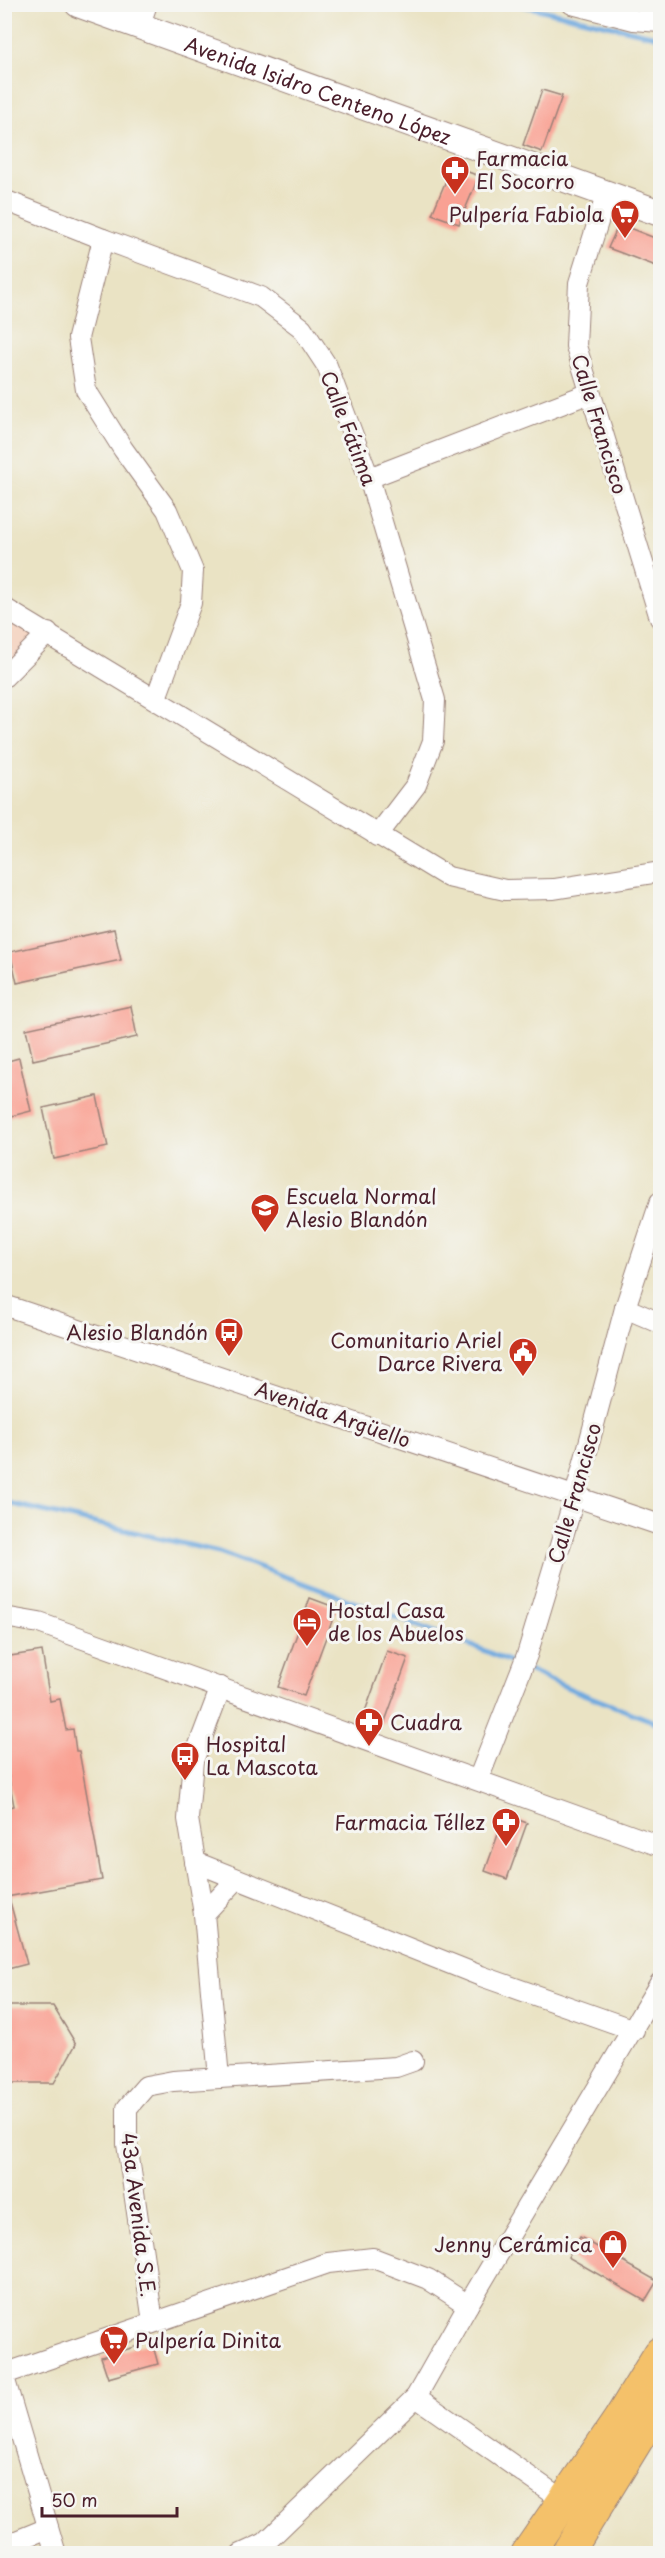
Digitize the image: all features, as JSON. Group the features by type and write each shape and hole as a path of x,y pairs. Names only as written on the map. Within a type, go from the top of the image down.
{"main road":[{"path":"527,2553 564,2502 660,2353"},
{"path":"567,2553 660,2402"}],"street":[{"name":"Avenida Isidro Centeno López","path":"78,4 143,16 660,213"},
{"path":"572,4 640,12 660,22"},
{"name":"Calle Francisco","path":"607,193 579,283 576,346 660,618"},
{"name":"Calle Fátima","path":"4,200 261,297 302,328 327,366 369,478 435,700 433,741 416,785 378,836"},
{"path":"103,239 78,338 86,390 123,449 167,510 193,571 191,603 156,698"},
{"path":"369,478 590,393"},
{"path":"4,608 448,877 505,890 554,889 660,872"},
{"path":"4,677 48,633"},
{"name":"Calle Francisco","path":"478,1780 527,1654 575,1496 625,1308 660,1202"},
{"name":"Avenida Argüello","path":"4,1305 660,1525"},
{"path":"625,1308 660,1323"},
{"path":"4,1617 39,1623 660,1846"},
{"path":"221,1687 193,1761 188,1819 204,1914 219,2078 396,2067 413,2061"},
{"path":"195,1862 481,1976 634,2030"},
{"path":"204,1914 236,1880"},
{"path":"241,2553 264,2543 416,2397 468,2305 660,1983"},
{"name":"43a Avenida S.E.","path":"153,2322 127,2144 127,2108 146,2086 173,2081 219,2078"},
{"path":"56,2553 4,2376 153,2322 328,2263 373,2258 428,2279 468,2305"},
{"path":"416,2397 564,2502"},
{"path":"4,2546 48,2528"}],"shaded area":[{"path":"4,607 48,633 4,677"}],"building":[{"path":"542,90 562,96 542,152 523,145"},
{"name":"Farmacia El Socorro","path":"452,166 479,176 459,224 432,214"},
{"path":"619,224 660,240 660,255 656,266 608,248"},
{"path":"114,929 121,960 17,983 10,952"},
{"path":"131,1006 137,1037 33,1060 26,1029"},
{"path":"19,1058 31,1111 4,1118 4,1062"},
{"path":"97,1096 108,1147 54,1159 43,1108"},
{"name":"Hostal Casa de los Abuelos","path":"310,1598 337,1608 304,1696 278,1687"},
{"path":"42,1651 50,1701 60,1699 66,1730 73,1729 76,1751 79,1751 102,1880 6,1897 4,1808 14,1806 4,1752 4,1657"},
{"path":"387,1651 408,1658 384,1724 363,1717"},
{"name":"Farmacia Téllez","path":"505,1815 527,1823 507,1879 485,1871"},
{"path":"4,1898 9,1898 27,1964 4,1970"},
{"path":"9,2006 53,2006 76,2044 54,2083 9,2083 4,2075 4,2014"},
{"name":"Jenny Cerámica","path":"580,2237 657,2281 645,2301 568,2257"},
{"path":"152,2342 158,2364 108,2378 101,2357"}],"waterway":[{"path":"516,4 660,37"},
{"path":"4,1502 219,1552 483,1650 573,1690 660,1724"}],"place":[{"name":"Farmacia El Socorro","path":"455,196"},
{"name":"Pulpería Fabiola","path":"625,240"},
{"name":"Escuela Normal Alesio Blandón","path":"265,1234"},
{"name":"Alesio Blandón","path":"229,1358"},
{"name":"Comunitario Ariel Darce Rivera","path":"523,1378"},
{"name":"Hostal Casa de los Abuelos","path":"307,1648"},
{"name":"Cuadra","path":"369,1748"},
{"name":"Hospital La Mascota","path":"185,1782"},
{"name":"Farmacia Téllez","path":"506,1848"},
{"name":"Jenny Cerámica","path":"613,2270"},
{"name":"Pulpería Dinita","path":"114,2366"}]}
